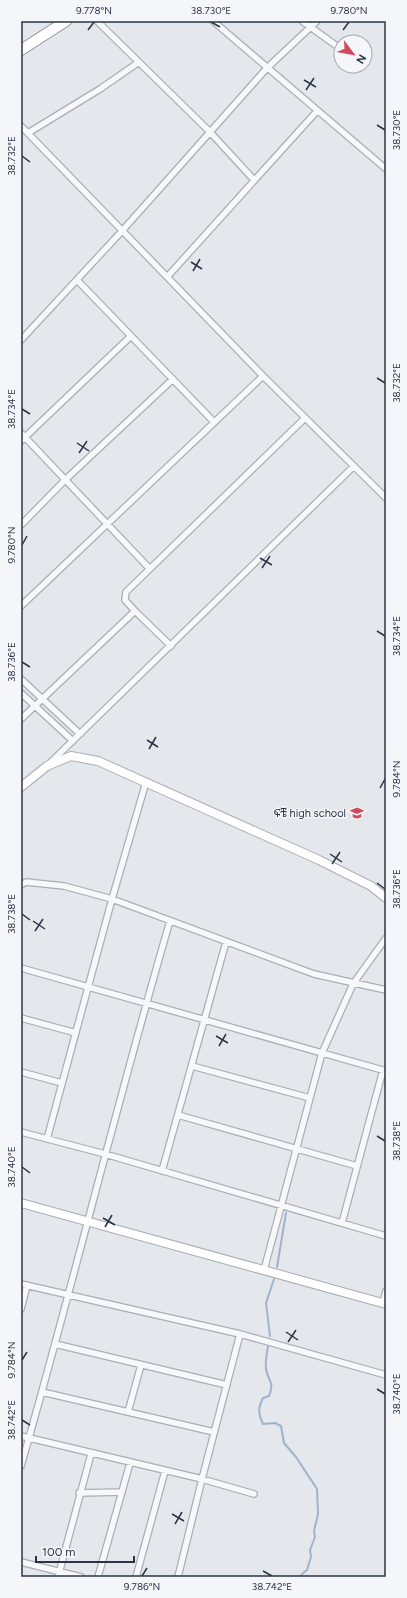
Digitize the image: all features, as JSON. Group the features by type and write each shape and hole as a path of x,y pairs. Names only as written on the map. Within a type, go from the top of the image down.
{"highway":[{"path":"21,50 66,21"}],"street":[{"path":"97,21 210,132 254,180"},
{"path":"213,21 386,169"},
{"path":"302,21 333,43"},
{"path":"21,340 122,231 267,68 312,28 317,21"},
{"path":"28,133 100,89 139,62"},
{"path":"168,276 317,111"},
{"path":"21,126 122,231 168,276 263,376 386,498"},
{"path":"77,280 214,422"},
{"path":"131,336 22,437 149,568"},
{"path":"21,605 263,376"},
{"path":"21,525 65,480 173,379"},
{"path":"171,646 124,600 126,592 305,418"},
{"path":"21,787 47,766 73,741 353,466"},
{"path":"21,719 135,610"},
{"path":"21,679 80,734"},
{"path":"21,693 73,741"},
{"path":"47,766 71,756 98,761 319,860 371,886 386,898"},
{"path":"47,1139 112,899 146,782"},
{"path":"21,885 26,882 64,886 112,899 314,974 353,984 386,990"},
{"path":"21,1466 146,1003 170,921"},
{"path":"264,1270 280,1205 322,1053 353,984 386,938"},
{"path":"162,1171 226,942"},
{"path":"21,968 385,1071 342,1223"},
{"path":"21,1018 76,1033"},
{"path":"192,1066 310,1098"},
{"path":"21,1072 62,1083"},
{"path":"178,1115 358,1166"},
{"path":"21,1132 105,1154 386,1236"},
{"path":"21,1203 384,1304 386,1291"},
{"path":"21,1310 24,1285 67,1296 240,1334 386,1375"},
{"path":"178,1577 240,1334"},
{"path":"55,1344 227,1384"},
{"path":"128,1412 141,1364"},
{"path":"42,1392 214,1432"},
{"path":"21,1436 165,1472 202,1479 254,1494"},
{"path":"59,1574 79,1493 91,1454"},
{"path":"98,1577 130,1463"},
{"path":"136,1577 165,1472"},
{"path":"79,1493 122,1492"},
{"path":"21,1562 59,1574 81,1577"}],"waterway":[{"path":"277,1267 286,1213"},
{"path":"270,1336 266,1303 274,1279"},
{"path":"268,1346 266,1369 271,1384 271,1391 269,1396 263,1398 260,1405 259,1414 261,1420 263,1424 275,1423 281,1426 284,1443 296,1457 317,1489 318,1514 314,1531 315,1537 310,1550 311,1557 307,1570 301,1577"}],"place":[{"name":"ፍቼ high school","path":"357,813"}]}
